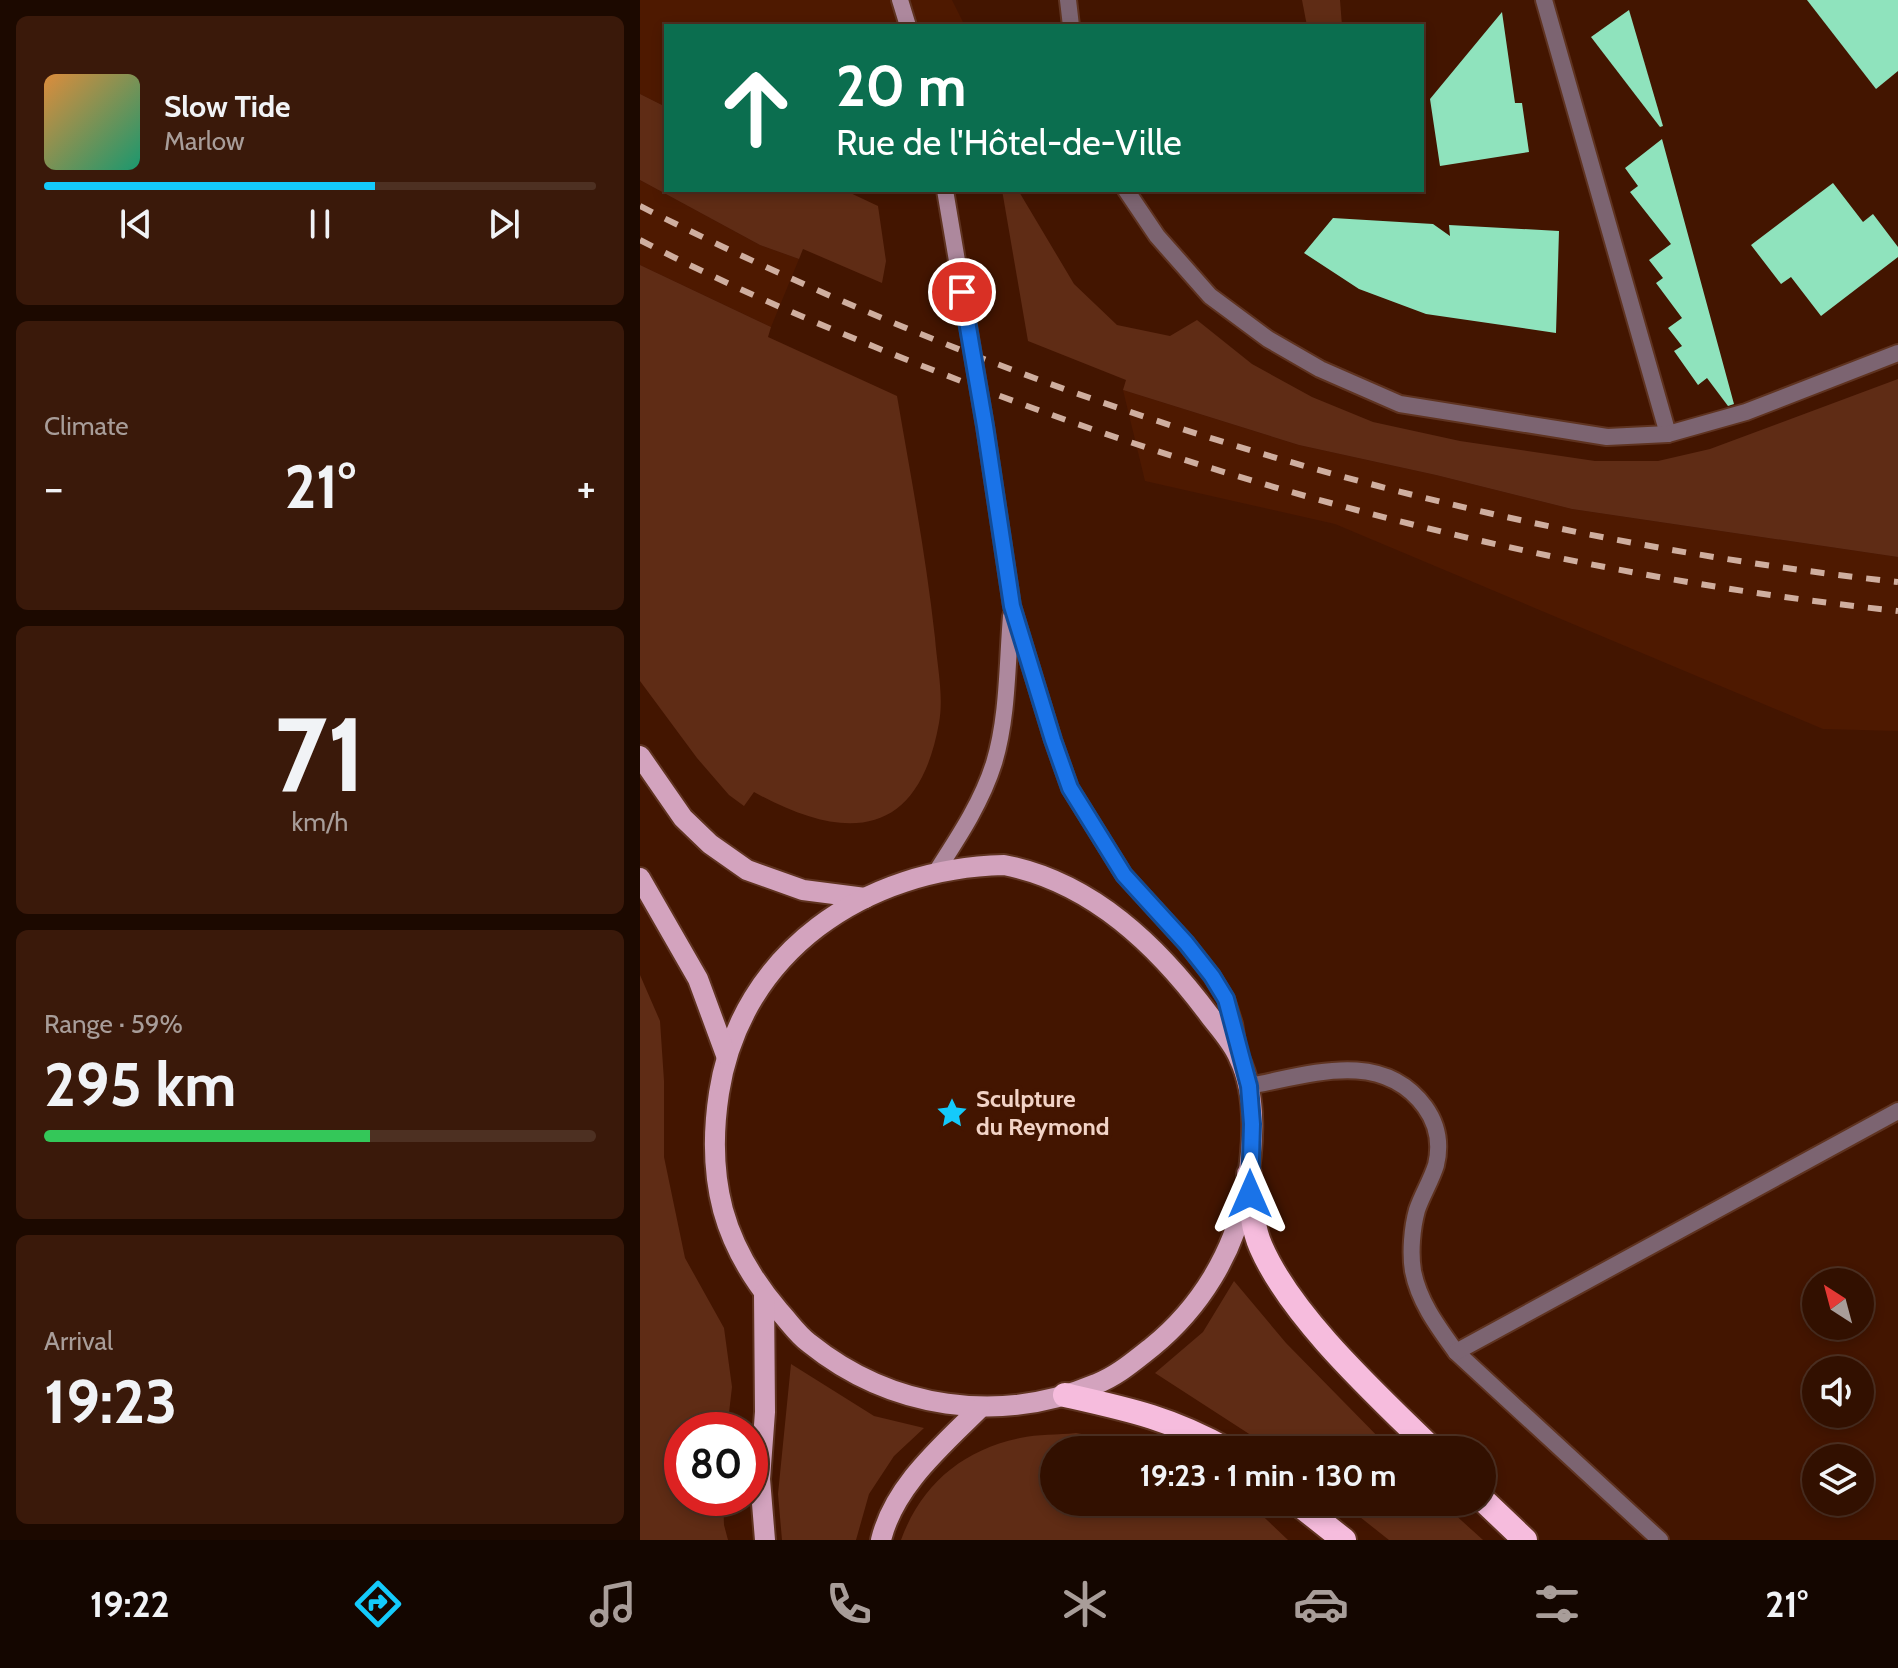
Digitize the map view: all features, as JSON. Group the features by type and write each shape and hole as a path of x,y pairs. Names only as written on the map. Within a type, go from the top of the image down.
{"highway":[{"path":"1249,1174 1252,1213 1260,1246 1284,1288 1320,1335 1419,1436"},
{"path":"1065,1395 1160,1418 1198,1436"},
{"path":"1496,1512 1525,1540"},
{"path":"1314,1516 1344,1540"}],"main road":[{"path":"900,0 907,24"},
{"path":"945,192 1012,606 1070,788 1124,875 1212,976 1230,1012 1249,1086 1252,1124 1249,1174 1241,1218 1219,1267 1197,1301 1176,1327 1125,1368 1098,1383 1065,1395 1023,1405 980,1408 917,1400 876,1385 806,1341 749,1273 722,1207 717,1179 715,1117 726,1055 746,1010 765,979 808,933 836,913 865,898 936,872 989,865 1028,870 1064,883 1102,905 1141,937 1175,973 1239,1056"},
{"path":"936,872 986,784 995,761 1002,722 1012,606"},
{"path":"640,756 683,818 710,844 747,870 803,890 865,898"},
{"path":"640,878 698,979 726,1055"},
{"path":"764,1294 765,1412 760,1479 765,1540"},
{"path":"881,1540 898,1499 913,1478 980,1408"}],"street":[{"path":"1068,0 1071,24"},
{"path":"1544,0 1668,434"},
{"path":"1127,192 1157,236 1210,296 1268,339 1320,369 1400,404 1607,437 1668,434 1746,412 1898,353"},
{"path":"1249,1086 1339,1070 1373,1072 1395,1078 1414,1092 1431,1116 1440,1141 1436,1165 1416,1212 1412,1247 1413,1270 1420,1295 1434,1322 1456,1352 1660,1540"},
{"path":"1456,1352 1898,1111"}],"shaded area":[{"path":"640,0 952,0 964,24 664,24 664,106 640,94"},
{"path":"1302,0 1340,0 1342,24 1307,24"},
{"path":"640,94 664,106 664,192 848,192 878,206 886,261 882,283 803,249 799,259 760,245 640,180"},
{"path":"640,180 760,245 799,259 771,327 640,265"},
{"path":"1002,192 1019,192 1074,284 1117,325 1170,336 1197,320 1252,364 1312,397 1373,422 1460,441 1595,461 1658,461 1710,449 1898,379 1898,557 1572,509 1299,445 1123,390 1126,380 1028,341"},
{"path":"640,265 771,327 768,337 897,396 927,577 941,702 929,762 914,791 895,810 872,820 847,823 818,819 754,792 744,806 729,795 697,758 640,681"},
{"path":"1123,390 1299,445 1572,509 1898,557 1898,731 1823,729 1335,524 1145,481"},
{"path":"640,975 660,1021 664,1157 685,1258 724,1328 732,1387 729,1412 664,1412 664,1516 724,1516 728,1540 640,1540"},
{"path":"1234,1281 1286,1343 1377,1436 1252,1436 1155,1373 1203,1332"},
{"path":"791,1364 874,1416 924,1428 894,1456 869,1494 856,1540 782,1540 778,1494"},
{"path":"1076,1433 1092,1436 1040,1436 1040,1516 1263,1516 1288,1540 901,1540 920,1503 946,1473 980,1451 1034,1436"},
{"path":"1359,1516 1456,1516 1483,1540 1389,1540"}],"building":[{"path":"1807,0 1898,0 1898,71 1876,89"},
{"path":"1629,10 1663,126 1660,127 1591,37"},
{"path":"1502,12 1515,103 1522,103 1529,152 1440,166 1430,99"},
{"path":"1662,139 1734,404 1728,406 1707,378 1698,385 1674,351 1682,346 1668,328 1682,318 1656,283 1663,278 1649,260 1671,244 1630,192 1638,186 1625,168"},
{"path":"1833,183 1863,222 1873,214 1898,247 1898,257 1821,316 1791,277 1781,284 1751,245"},
{"path":"1333,218 1433,224 1450,236 1449,225 1559,231 1556,333 1426,314 1359,289 1304,253"}],"railway":[{"path":"640,206 789,277 940,342 1095,400 1252,451 1411,494 1572,531 1734,560 1898,582"},
{"path":"640,240 790,311 943,374 1175,457 1293,492 1412,524 1654,576 1776,596 1898,611"}],"place":[{"name":"Sculpture du Reymond","path":"952,1113"}],"route":[{"path":"962,292 1012,606 1053,740 1070,788 1124,875 1186,943 1226,999 1249,1086 1252,1124 1250,1194"}]}
